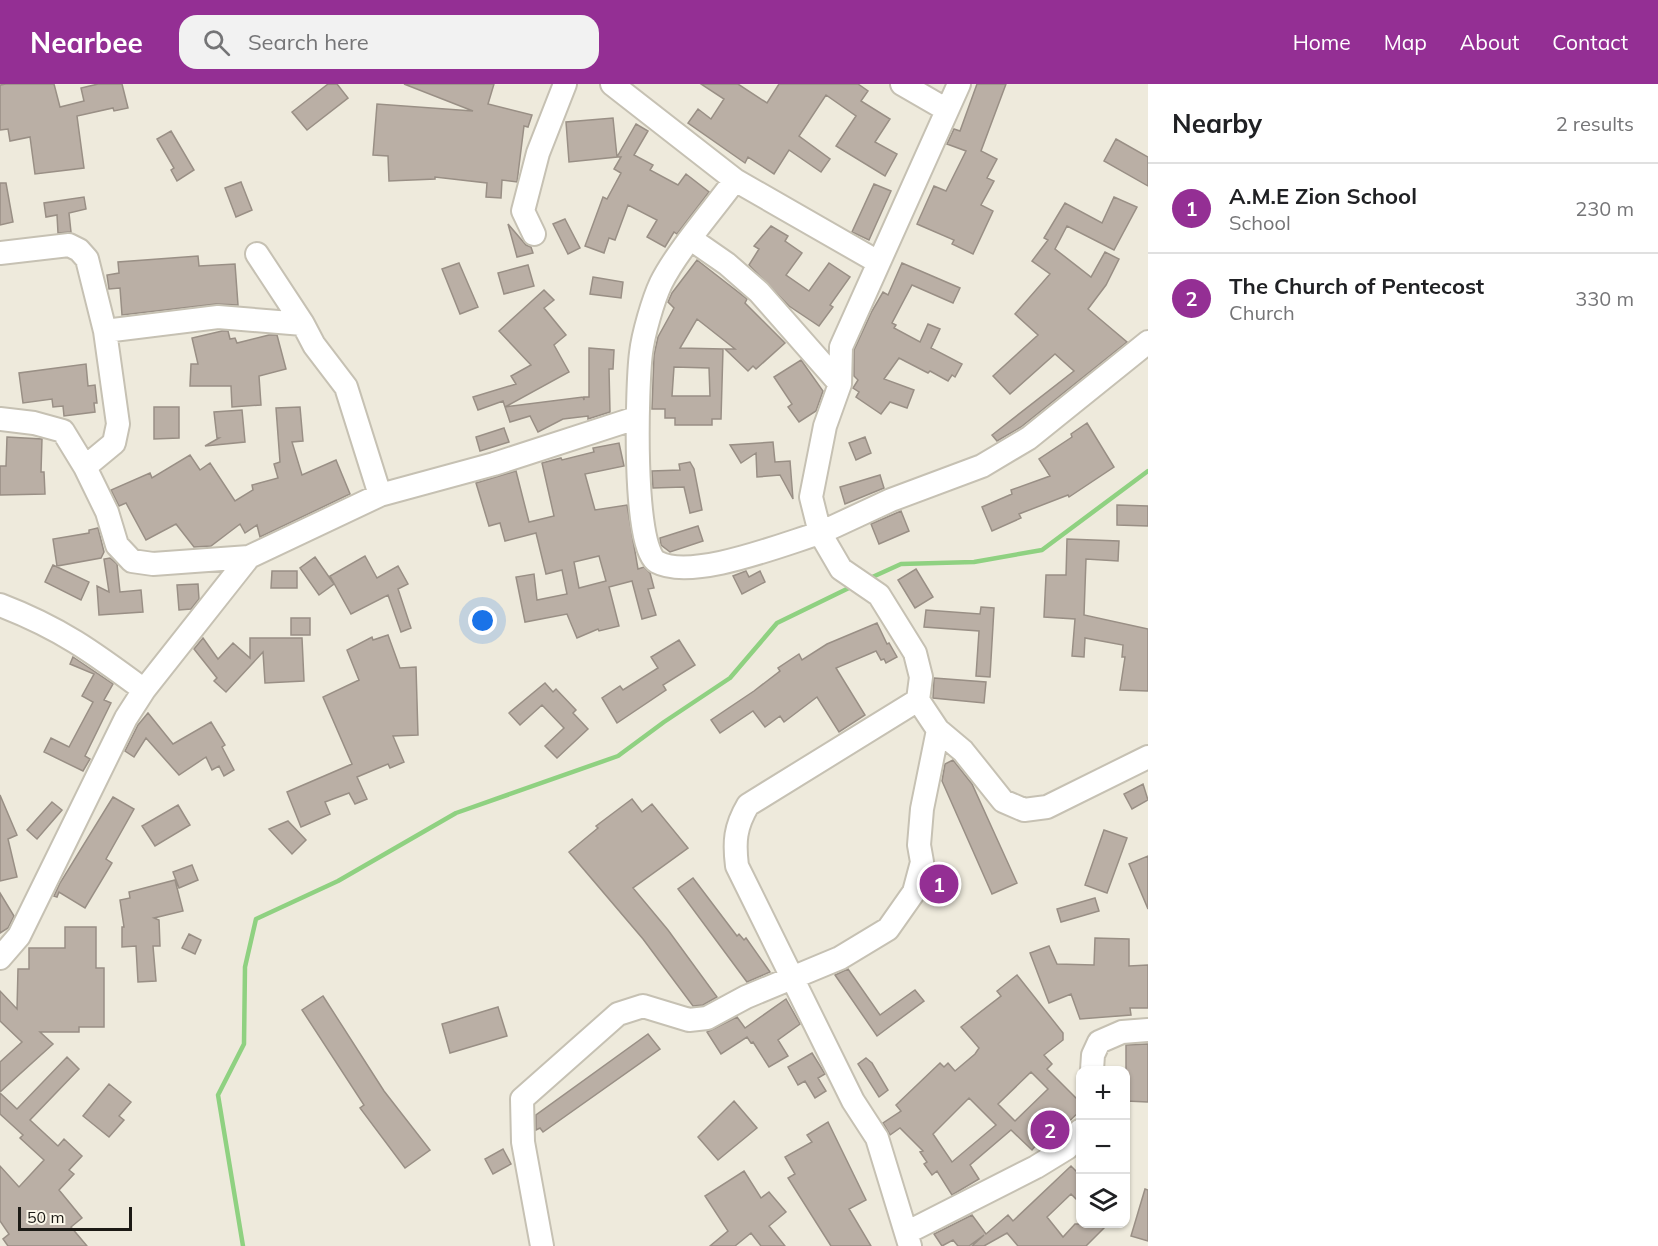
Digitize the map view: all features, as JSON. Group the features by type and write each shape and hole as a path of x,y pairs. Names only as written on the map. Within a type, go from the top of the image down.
{"street":[{"path":"534,234 523,211 538,153 565,84"},
{"path":"612,84 735,180 878,262"},
{"path":"902,84 947,111"},
{"path":"959,84 841,347 840,384 825,426 811,497 820,533 841,569 879,595 915,653 921,677 918,700 938,730 963,751 1003,801 1024,810 1047,807 1148,756"},
{"path":"735,180 661,284 641,351 636,417 643,531 648,552 656,562 676,568 715,565 820,533 891,500 982,466 1029,438 1148,342"},
{"path":"691,239 727,264 759,292 840,384"},
{"path":"0,252 69,245 79,250 87,259 105,331 118,435 114,443 85,467"},
{"path":"257,254 303,324 314,345 346,387 380,495"},
{"path":"105,331 218,317 303,324"},
{"path":"0,419 34,423 63,431 85,467 107,513 117,545 132,561 153,564 249,556 380,495 494,464 636,417"},
{"path":"0,957 20,936 126,718 144,690 249,556"},
{"path":"0,605 44,622 69,636 144,690"},
{"path":"918,700 748,805 737,824 734,841 737,866 853,1101 877,1138 908,1240 1067,1148 1076,1136"},
{"path":"542,1246 523,1142 522,1099 618,1014 644,1006 689,1020 707,1018 746,997 840,958 888,929 914,892 922,862 919,845 922,809 938,730"},
{"path":"1092,1066 1093,1055 1099,1042 1122,1032 1148,1029"}],"building":[{"path":"54,84 60,107 84,101 81,88 98,84 122,84 128,108 114,111 113,108 77,116 84,168 35,174 30,137 10,141 8,129 0,130 0,85"},
{"path":"328,84 337,84 348,98 307,130 292,112"},
{"path":"404,84 494,84 488,104 532,115 528,127 524,126 517,182 502,180 501,198 486,197 487,183 435,177 435,179 389,181 388,156 373,155 377,104 473,111"},
{"path":"701,84 738,84 767,103 779,84 858,84 868,91 861,101 890,119 875,142 897,154 885,176 836,146 856,116 826,95 799,136 830,159 821,172 789,150 774,174 748,157 745,163 688,123 698,109 711,119 724,99"},
{"path":"977,84 1006,84 981,151 997,159 987,178 994,181 981,205 993,211 973,254 952,244 954,240 917,224 934,186 946,191 966,151 947,144 954,129 960,131"},
{"path":"613,118 617,157 569,162 566,122"},
{"path":"636,124 648,131 634,155 653,165 650,170 678,185 686,174 709,192 677,234 674,232 665,247 647,237 657,220 628,205 615,240 609,238 604,253 585,246 603,197 607,199 621,173 614,169 621,157 617,157"},
{"path":"171,131 194,170 177,181 171,170 174,168 157,139"},
{"path":"1116,139 1148,157 1148,186 1104,161"},
{"path":"241,182 252,210 236,217 225,188"},
{"path":"0,183 6,183 13,222 0,225"},
{"path":"874,184 891,191 869,240 852,232"},
{"path":"84,197 86,209 69,213 71,232 58,233 57,215 46,217 44,203"},
{"path":"1114,197 1137,207 1114,250 1067,226 1055,249 1091,277 1105,252 1119,259 1106,285 1088,309 1127,342 1021,427 997,441 992,435 1074,371 1055,354 1010,394 993,376 1038,335 1015,314 1050,274 1032,261 1048,240 1044,238 1065,203 1102,223"},
{"path":"565,219 580,248 568,254 553,224"},
{"path":"508,224 526,245 531,247 533,253 517,257"},
{"path":"771,226 788,236 785,241 802,253 786,275 809,291 829,263 850,277 830,305 833,307 819,326 789,306 749,265 759,249 754,246"},
{"path":"198,256 199,266 235,264 238,305 216,304 122,315 120,288 109,289 107,275 119,273 118,262"},
{"path":"697,260 747,299 745,303 785,343 756,369 753,366 748,371 725,349 735,349 697,319 680,348 723,349 721,419 712,419 712,425 675,425 675,418 665,418 665,409 652,409 654,355 658,337 674,308 668,302 672,293","holes":["674,367 709,368 710,396 672,396"]},
{"path":"459,263 478,307 460,314 442,269"},
{"path":"902,263 960,288 953,303 912,285 892,323 896,325 894,328 920,342 928,324 940,329 931,348 962,364 955,377 952,375 948,381 899,358 884,379 914,390 907,408 890,402 881,414 856,397 859,392 853,388 858,380 854,376 854,350 883,292 888,295"},
{"path":"528,265 534,286 504,294 498,273"},
{"path":"593,277 623,282 621,298 590,294"},
{"path":"544,290 554,300 544,308 566,335 554,345 569,372 505,407 503,401 478,410 473,397 516,384 511,376 531,365 499,331"},
{"path":"228,331 230,339 235,338 237,343 277,335 286,369 259,376 261,405 232,407 231,386 190,386 191,364 198,364 192,338"},
{"path":"589,348 614,350 613,369 609,369 610,412 588,419 588,416 563,419 538,432 530,416 510,422 505,407 583,397 584,400 584,397 589,397"},
{"path":"801,360 823,391 816,411 799,422 788,407 792,404 774,377"},
{"path":"86,364 88,386 95,385 97,403 94,403 95,412 64,416 63,406 53,407 52,399 23,403 19,373"},
{"path":"154,407 179,407 179,438 154,439"},
{"path":"300,407 303,441 292,442 302,475 336,460 350,494 260,537 257,525 245,533 240,524 211,546 194,547 176,524 146,540 126,503 119,506 111,490 150,473 152,478 190,455 200,470 210,463 235,501 253,490 252,485 278,478 274,464 280,462 276,408"},
{"path":"242,410 245,442 205,446 219,438 217,438 214,412"},
{"path":"1087,423 1114,467 1069,497 1068,495 1019,514 1021,518 992,531 982,507 1012,494 1011,490 1050,476 1039,459 1072,437 1071,434"},
{"path":"504,428 509,442 480,451 476,437"},
{"path":"7,437 42,439 41,472 44,472 45,494 0,495 0,466 6,466"},
{"path":"865,437 871,453 856,460 849,443"},
{"path":"773,442 775,462 790,461 793,499 780,475 757,477 756,453 741,463 730,445"},
{"path":"619,443 624,466 585,474 595,510 627,505 638,569 644,567 650,573 654,588 648,589 656,615 642,619 632,581 609,587 619,626 599,631 598,629 577,638 567,614 525,622 516,577 534,574 537,600 567,594 562,570 546,574 536,533 505,541 500,523 489,526 476,483 516,471 529,522 554,516 542,463 594,452 593,448","holes":["599,556 606,581 579,588 574,562"]},
{"path":"690,462 694,469 702,510 690,513 684,487 653,488 652,471 680,470 679,464"},
{"path":"880,475 884,488 845,504 840,487"},
{"path":"1117,505 1148,506 1148,526 1117,525"},
{"path":"901,511 909,531 879,544 871,524"},
{"path":"698,526 703,541 670,552 661,545 660,538"},
{"path":"98,528 104,552 101,558 57,566 53,539 89,533 89,530"},
{"path":"1067,539 1119,541 1118,561 1086,559 1084,615 1148,629 1148,691 1120,690 1125,657 1122,657 1123,645 1085,638 1084,657 1072,656 1075,619 1044,617 1046,575 1066,575"},
{"path":"365,556 377,578 398,566 408,584 398,589 411,628 401,632 388,595 351,614 330,576"},
{"path":"315,557 334,584 319,595 300,568"},
{"path":"110,558 117,564 120,592 141,590 143,612 99,615 97,586 109,592 104,559"},
{"path":"53,565 89,582 81,600 45,582"},
{"path":"916,569 933,597 915,608 898,580"},
{"path":"272,571 297,571 297,588 271,588"},
{"path":"746,571 749,577 760,571 765,582 742,594 733,576"},
{"path":"198,584 199,599 191,609 179,610 177,585"},
{"path":"981,607 994,608 990,677 976,676 979,631 924,627 926,610 980,614"},
{"path":"291,618 310,618 310,635 291,635"},
{"path":"877,623 887,644 889,643 897,657 886,663 884,659 881,660 876,651 836,668 865,715 839,732 817,697 784,722 780,716 765,727 753,711 720,733 711,720 754,691 780,671 778,668 799,654 802,660 827,644"},
{"path":"388,635 400,668 416,667 418,735 393,736 404,762 390,768 388,764 357,777 367,799 355,804 349,793 325,802 330,814 301,827 287,792 352,764 323,697 359,680 347,650 372,637 373,640"},
{"path":"203,638 218,659 233,643 250,658 250,638 302,638 304,681 265,683 263,652 226,692 214,681 217,678 194,649"},
{"path":"679,640 695,665 663,685 666,690 617,723 602,698 620,686 623,690 658,668 651,657"},
{"path":"73,657 113,684 104,700 111,703 85,756 90,759 83,771 44,752 51,738 69,747 93,702 82,696 94,674 70,664"},
{"path":"934,678 986,682 984,703 933,698"},
{"path":"545,683 553,692 556,689 576,710 573,713 588,729 557,758 545,746 564,728 542,705 520,725 509,713"},
{"path":"148,713 173,744 211,722 225,745 222,747 234,770 224,776 219,766 212,770 206,757 179,775 146,738 134,757 125,751 138,725"},
{"path":"953,760 972,784 1017,883 992,894 942,781 945,764"},
{"path":"1143,784 1148,800 1132,809 1124,794"},
{"path":"0,795 17,835 8,839 17,877 0,881"},
{"path":"113,797 134,809 106,859 112,863 85,908 59,892 57,897 54,896 60,883"},
{"path":"632,799 642,812 652,804 688,848 633,888 668,930 717,997 703,1005 693,1006 643,939 569,852 598,828 596,826"},
{"path":"52,802 62,810 37,839 27,830"},
{"path":"178,805 190,825 155,846 142,826"},
{"path":"288,821 306,840 292,854 269,829"},
{"path":"1104,830 1127,838 1107,893 1085,885"},
{"path":"1148,856 1148,909 1129,864"},
{"path":"192,865 198,880 179,888 173,872"},
{"path":"693,878 737,936 739,934 744,940 746,938 770,972 747,982 678,889"},
{"path":"175,880 183,911 154,918 159,920 160,946 153,946 156,981 138,982 136,946 122,947 122,927 124,927 120,900 130,898 129,892"},
{"path":"0,893 14,916 8,928 0,933"},
{"path":"1095,898 1099,911 1061,922 1057,909"},
{"path":"65,927 96,927 96,968 104,968 104,1027 79,1027 79,1032 40,1032 53,1044 0,1092 0,1062 22,1042 0,1021 0,991 17,1009 18,969 29,969 29,948 65,948"},
{"path":"189,934 201,940 195,954 182,948"},
{"path":"1095,938 1129,939 1129,966 1148,965 1148,1008 1130,1008 1131,1015 1080,1019 1071,994 1049,1003 1030,953 1049,946 1057,964 1094,965"},
{"path":"848,969 880,1015 915,990 924,1001 877,1036 835,975"},
{"path":"1017,975 1063,1033 1063,1040 1044,1055 1052,1064 1047,1069 1076,1098 1076,1115 1041,1148 1037,1144 1032,1150 1011,1130 970,1165 979,1179 952,1195 937,1171 932,1175 924,1164 927,1162 920,1152 923,1151 900,1128 890,1135 883,1123 901,1111 896,1105 940,1063 944,1067 948,1063 955,1071 975,1054 979,1048 961,1027 1001,996 997,991","holes":["1031,1072 1048,1089 1015,1121 998,1104","969,1098 996,1125 952,1162 933,1134"]},
{"path":"323,996 384,1091 430,1150 405,1168 360,1108 364,1105 302,1010"},
{"path":"786,999 800,1024 778,1040 788,1056 769,1067 753,1042 751,1043 747,1037 721,1054 707,1032 737,1017 745,1028"},
{"path":"498,1007 507,1036 450,1053 442,1024"},
{"path":"648,1034 660,1049 543,1132 540,1128 536,1130 536,1115"},
{"path":"1148,1044 1148,1102 1130,1101 1130,1066 1126,1066 1126,1045"},
{"path":"812,1053 825,1074 818,1078 826,1091 815,1098 805,1081 798,1085 788,1067"},
{"path":"67,1057 79,1069 30,1120 58,1146 64,1139 82,1156 69,1170 74,1174 59,1190 82,1218 71,1227 87,1246 8,1246 3,1239 9,1234 0,1221 0,1166 19,1187 44,1160 20,1138 23,1135 0,1114 0,1093 17,1109"},
{"path":"866,1058 872,1063 888,1090 879,1097 858,1064"},
{"path":"109,1084 131,1102 119,1116 124,1120 109,1137 83,1116"},
{"path":"734,1101 757,1128 718,1160 698,1137"},
{"path":"828,1122 866,1200 849,1209 871,1246 831,1246 788,1178 795,1174 785,1157 812,1142 807,1135"},
{"path":"503,1149 511,1164 493,1174 485,1159"},
{"path":"1071,1166 1076,1171 1076,1199 1071,1194 1047,1217 1063,1237 1075,1224 1076,1228 1104,1228 1086,1246 1018,1246 1007,1233 984,1246 972,1246 984,1235 969,1246 958,1246 953,1240 942,1246 934,1234 972,1215 986,1234 1008,1215 1013,1221"},
{"path":"744,1171 761,1198 769,1192 786,1212 769,1226 785,1246 761,1246 751,1233 735,1246 710,1246 728,1231 705,1196"},
{"path":"1145,1189 1148,1190 1148,1241 1131,1236"}],"waterway":[{"path":"868,579 901,564 974,562 1042,550 1148,471"},
{"path":"243,1246 218,1095 244,1044 245,967 256,919 338,881 456,813 618,756 730,678 777,623 853,586"}],"place":[{"name":"A.M.E Zion School","path":"939,884"},
{"name":"The Church of Pentecost","path":"1050,1130"}]}
